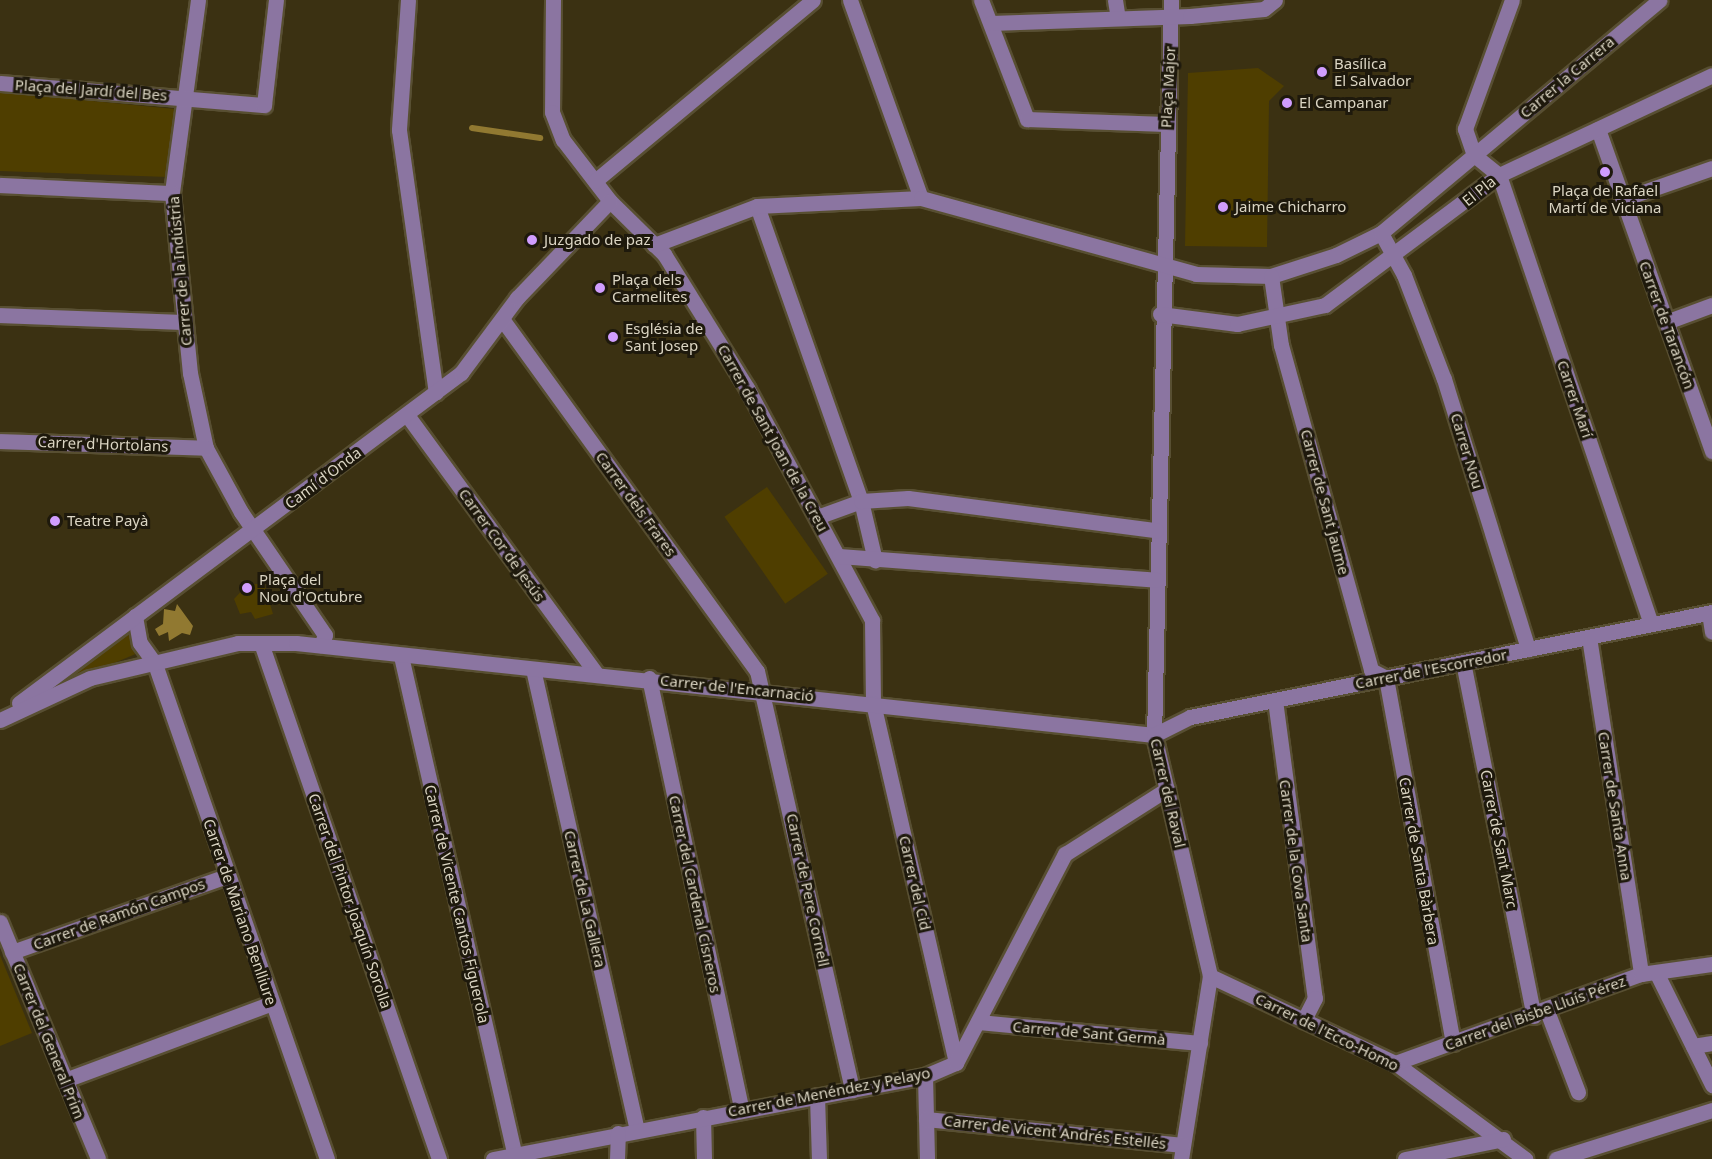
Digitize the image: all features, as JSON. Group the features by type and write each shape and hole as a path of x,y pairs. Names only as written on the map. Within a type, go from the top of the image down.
{"street":[{"name":"Carrer de la Indústria","path":"198,0 181,96 172,193 182,322 206,448 254,530"},
{"name":"Plaça del Jardí del Bes","path":"0,83 181,96 264,105 276,0"},
{"path":"408,0 399,130 436,392"},
{"name":"Carrer de Sant Joan de la Creu","path":"552,0 552,112 563,140 610,201 654,245 732,362 818,517 872,620 873,703"},
{"path":"595,181 813,0"},
{"path":"850,0 921,198"},
{"path":"981,0 1027,119 1166,124"},
{"path":"1115,0 1118,18"},
{"path":"991,23 1118,18 1171,8 1264,9 1275,0"},
{"path":"1474,155 1465,129 1512,0"},
{"name":"Carrer la Carrera","path":"1474,155 1660,0"},
{"name":"Plaça Major","path":"1162,265 1171,8"},
{"path":"1499,175 1712,75"},
{"path":"1598,129 1623,200 1712,168"},
{"name":"El Pla","path":"654,245 757,206 921,198 1196,274 1271,276 1336,255 1381,233 1474,155 1499,175 1396,257 1325,305 1279,317 1237,324 1160,314"},
{"name":"Carrer Marí","path":"1499,175 1652,623"},
{"path":"0,185 172,193"},
{"name":"Carrer de Tarancón","path":"1623,200 1710,441"},
{"name":"Camí d'Onda","path":"0,719 436,392 486,347 502,319 610,201"},
{"path":"757,206 861,501 875,560"},
{"path":"1381,233 1396,257"},
{"name":"Carrer Nou","path":"1396,257 1444,379 1528,649"},
{"path":"1160,314 1162,265"},
{"path":"1271,276 1279,317"},
{"path":"1666,322 1712,305"},
{"name":"Carrer del Raval","path":"1160,314 1154,735 1210,976 1182,1152"},
{"path":"0,315 182,322"},
{"name":"Carrer de Sant Jaume","path":"1279,317 1281,345 1371,670 1386,678"},
{"name":"Carrer dels Frares","path":"502,319 757,671 764,691"},
{"name":"Carrer Cor de Jesús","path":"407,415 597,675"},
{"name":"Carrer d'Hortolans","path":"0,441 206,448"},
{"path":"818,517 861,501 908,498 1156,530"},
{"path":"135,616 140,643 155,664 214,648 261,643 321,645 325,635 254,530"},
{"path":"839,556 1156,580"},
{"path":"1710,613 1712,632"},
{"name":"Carrer de l'Escorredor","path":"1154,735 1190,717 1710,613"},
{"name":"Carrer de Santa Anna","path":"1589,637 1641,974"},
{"name":"Carrer del Pintor Joaquín Sorolla","path":"261,643 439,1159"},
{"name":"Carrer de l'Encarnació","path":"321,645 401,656 648,678 1154,735"},
{"name":"Carrer de Vicente Cantos Figuerola","path":"401,656 514,1152"},
{"name":"Carrer de Sant Marc","path":"1463,662 1541,1013 1578,1092"},
{"name":"Camí d'Onda","path":"0,719 90,678 155,664"},
{"name":"Carrer de Mariano Benlliure","path":"155,664 327,1159"},
{"name":"Carrer de La Gallera","path":"533,669 637,1129"},
{"name":"Carrer del Cardenal Cisneros","path":"648,678 742,1110"},
{"name":"Carrer de Santa Bàrbera","path":"1386,678 1453,1043"},
{"name":"Carrer de Pere Cornell","path":"764,691 852,1090"},
{"name":"Carrer de la Cova Santa","path":"1275,700 1315,998 1304,1020"},
{"name":"Carrer del Cid","path":"873,703 956,1063"},
{"path":"956,1063 1065,855 1167,789"},
{"name":"Carrer de Ramón Campos","path":"12,952 227,876"},
{"name":"Carrer del General Prim","path":"0,922 98,1159"},
{"name":"Carrer del Bisbe Lluís Pérez","path":"1395,1063 1541,1013 1641,974 1658,976 1712,964"},
{"name":"Carrer de l'Ecco-Homo","path":"1210,976 1395,1063 1503,1138 1525,1159"},
{"path":"1658,976 1712,1085"},
{"path":"65,1080 272,1003"},
{"name":"Carrer de Sant Germà","path":"978,1022 1200,1043"},
{"path":"1693,1046 1712,1043"},
{"name":"Carrer de Menéndez y Pelayo","path":"493,1159 514,1152 925,1076 956,1063"},
{"path":"925,1076 927,1159"},
{"path":"818,1096 819,1159"},
{"path":"1556,1159 1712,1110"},
{"path":"703,1117 704,1159"},
{"name":"Carrer de Vicent Andrés Estellés","path":"926,1119 1182,1152"},
{"path":"617,1159 618,1133"},
{"path":"1405,1159 1503,1138"}],"shaded area":[{"path":"1258,68 1284,86 1269,101 1267,247 1185,246 1188,73"},
{"path":"0,92 175,109 168,177 0,171"},
{"path":"767,487 828,574 785,604 724,517"},
{"path":"264,583 273,614 255,619 251,612 240,614 234,599 247,585"},
{"path":"177,604 193,626 190,635 182,633 169,641 168,632 159,636 155,629 163,624 164,609 175,611"},
{"path":"130,627 138,653 69,682 65,678"},
{"path":"0,955 32,1033 0,1046"}],"waterway":[{"path":"472,128 540,138"}],"place":[{"name":"Basílica El Salvador","path":"1322,72"},
{"name":"El Campanar","path":"1287,103"},
{"name":"Plaça de Rafael Martí de Viciana","path":"1605,172"},
{"name":"Jaime Chicharro","path":"1223,207"},
{"name":"Juzgado de paz","path":"532,240"},
{"name":"Plaça dels Carmelites","path":"600,288"},
{"name":"Església de Sant Josep","path":"613,337"},
{"name":"Teatre Payà","path":"55,521"},
{"name":"Plaça del Nou d'Octubre","path":"247,588"}]}
